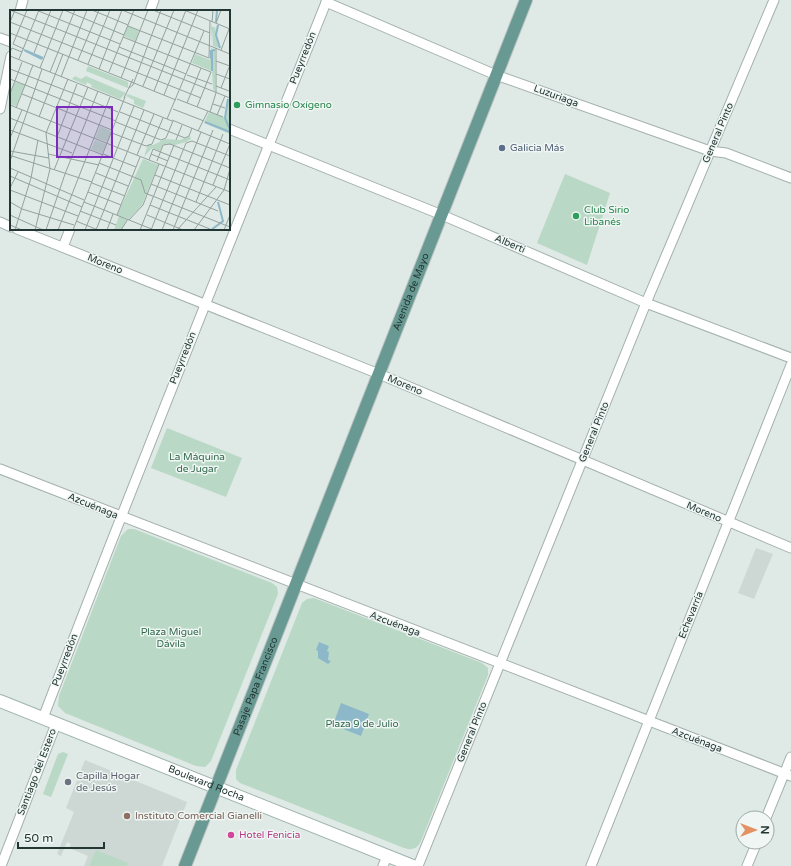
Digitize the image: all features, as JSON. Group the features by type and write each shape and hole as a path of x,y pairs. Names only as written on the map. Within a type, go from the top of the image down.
{"main road":[{"name":"Avenida de Mayo","path":"295,584 380,374 526,0"},
{"name":"Pasaje Papa Francisco","path":"185,866 295,584"},
{"name":"Boulevard Rocha","path":"0,701 215,788 385,861 413,866"}],"street":[{"path":"20,10 23,0"},
{"path":"150,10 154,0"},
{"name":"General Pinto","path":"418,866 646,303 774,0"},
{"name":"Luzuriaga","path":"327,1 496,75 710,151 726,153 791,178"},
{"name":"Pueyrredón","path":"43,718 204,304 327,1"},
{"path":"0,38 10,42"},
{"path":"0,109 10,61"},
{"name":"Alberti","path":"230,129 442,215 646,303 791,358"},
{"path":"0,222 10,227"},
{"name":"Moreno","path":"20,230 380,374 791,548"},
{"path":"63,247 70,230"},
{"name":"Echevarría","path":"590,866 791,365"},
{"name":"Azcuénaga","path":"0,469 120,517 788,775"},
{"name":"Santiago del Estero","path":"1,866 56,724"},
{"path":"770,810 788,775 791,757"},
{"path":"747,866 754,850"}],"shaded area":[{"path":"756,548 773,554 754,599 738,593"},
{"name":"Instituto Comercial Gianelli","path":"85,760 187,802 162,866 84,866 88,856 69,848 71,844 67,842 61,856 57,854 74,812 66,808"}],"green space":[{"name":"Club Sirio Libanés","path":"565,174 610,193 587,265 537,243"},
{"name":"La Máquina de Jugar","path":"167,428 242,458 226,497 151,468"},
{"name":"Plaza Miguel Dávila","path":"128,529 134,529 272,583 277,587 278,594 211,761 205,767 196,766 65,713 58,706 59,696 121,536"},
{"name":"Plaza 9 de Julio","path":"314,598 482,663 488,668 488,675 421,841 414,848 404,848 240,783 236,779 236,770 302,603 307,599"},
{"path":"63,752 68,754 51,797 43,794 58,754"},
{"path":"96,850 128,863 127,866 89,866"}],"water":[{"path":"319,642 329,646 327,651 329,652 328,660 331,661 328,664 318,658 318,651 316,650"},
{"path":"341,703 369,714 361,736 333,725"}],"place":[{"name":"Gimnasio Oxígeno","path":"237,105"},
{"name":"Galicia Más","path":"502,148"},
{"name":"Club Sirio Libanés","path":"576,216"},
{"name":"Capilla Hogar de Jesús","path":"68,782"},
{"name":"Instituto Comercial Gianelli","path":"127,816"},
{"name":"Hotel Fenicia","path":"231,835"}]}
